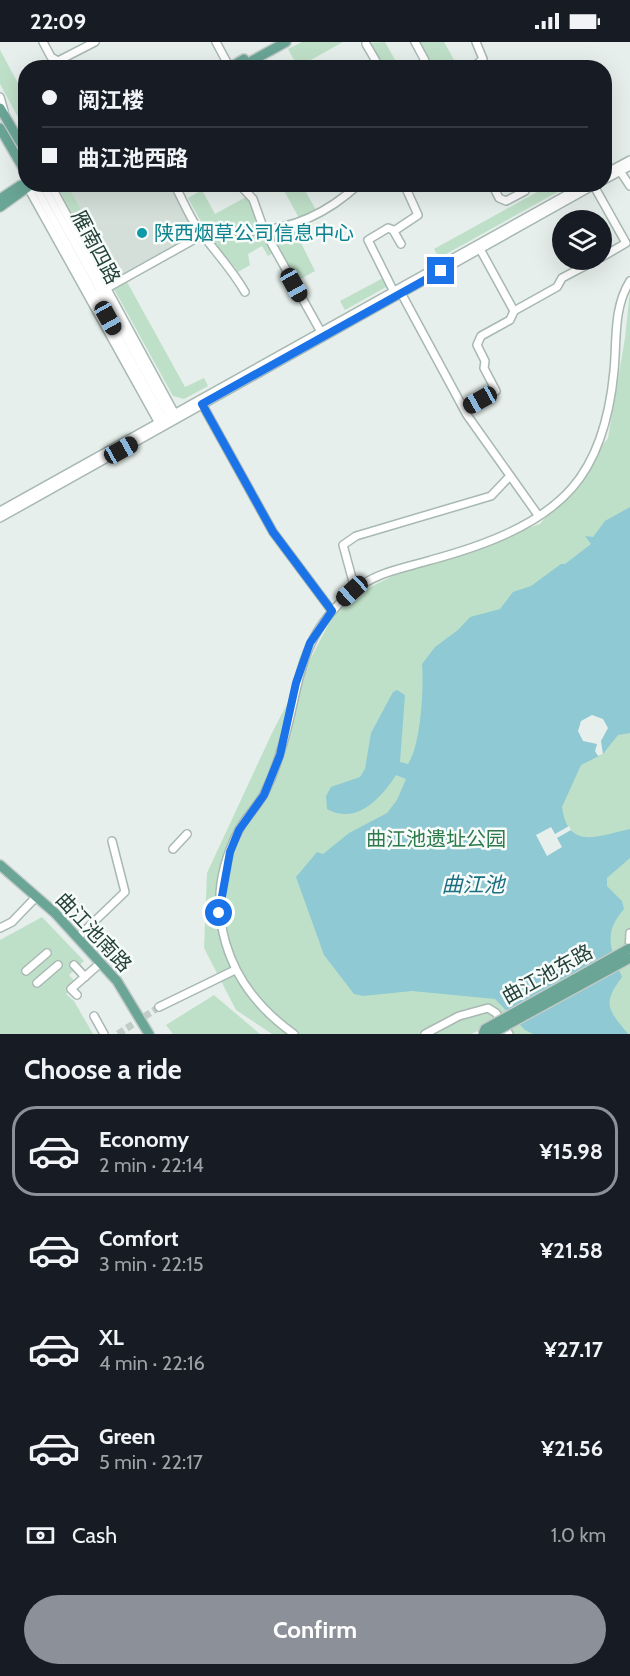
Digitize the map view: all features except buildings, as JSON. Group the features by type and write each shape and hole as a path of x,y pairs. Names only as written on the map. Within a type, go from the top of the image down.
{"main road":[{"path":"243,60 275,42"},
{"path":"253,60 286,42"},
{"path":"3,112 18,138"},
{"path":"0,128 18,158"},
{"path":"0,199 18,189"},
{"path":"0,207 18,192"},
{"name":"曲江池南路","path":"0,865 77,938 117,981 150,1034"},
{"name":"曲江池南路","path":"0,873 34,899 112,985 142,1034"},
{"name":"曲江池东路","path":"483,1034 485,1029 630,948"},
{"name":"曲江池东路","path":"491,1034 630,957"}],"street":[{"path":"43,42 51,57 56,60"},
{"path":"60,60 94,42"},
{"path":"216,42 226,60"},
{"path":"415,42 425,60"},
{"path":"476,42 482,60"},
{"path":"366,44 375,60"},
{"path":"0,98 3,112"},
{"path":"612,174 630,160"},
{"path":"612,171 630,166"},
{"path":"619,169 630,186"},
{"path":"33,192 168,420"},
{"name":"雁南四路","path":"47,192 103,290"},
{"path":"54,192 168,420"},
{"path":"179,192 216,252 231,266 245,292"},
{"path":"246,192 253,199 264,230 321,332"},
{"path":"103,290 204,234 215,231 264,230 294,224 316,216 348,192"},
{"path":"393,231 415,219 419,213 408,192"},
{"path":"497,192 500,198 506,201 523,192"},
{"path":"0,511 202,404 572,192"},
{"path":"0,518 321,332 480,249 582,192"},
{"path":"599,192 608,210"},
{"path":"612,217 626,243 612,251"},
{"path":"401,244 393,231 385,228 369,238 367,243 398,291 464,409 538,516"},
{"path":"480,249 514,311"},
{"path":"464,409 496,391 484,368 485,361 477,345 481,336 510,320 514,311 557,287 562,278 577,270"},
{"path":"294,1034 260,1004 236,970 226,945 219,913 225,866 239,830 264,795 280,755 296,683 310,643 332,611 355,589 384,572 466,549 538,516 560,500 584,472 601,436 612,388 618,314 621,299 630,282"},
{"path":"202,404 273,532 332,611"},
{"path":"355,589 343,545 356,536 491,496 510,476"},
{"path":"173,849 187,834"},
{"path":"77,938 125,892 112,841"},
{"path":"0,928 12,922 34,899"},
{"path":"630,933 630,957"},
{"path":"26,971 47,953"},
{"path":"37,983 58,965"},
{"path":"74,965 85,977"},
{"path":"77,995 68,986 85,977 96,967"},
{"path":"159,1007 236,970"},
{"path":"424,1034 459,1016 488,1008 496,1013 509,1034"},
{"path":"94,1016 104,1034"}],"shaded area":[{"path":"72,192 181,192 202,230 110,282 106,276 115,271 108,259 100,264 93,251 101,246 89,225 81,229 75,220 84,215"}],"green space":[{"path":"302,42 343,42 311,60 294,60 288,49"},
{"path":"385,42 395,60 378,60 368,43"},
{"path":"418,42 444,42 454,60 428,60"},
{"path":"0,50 18,83 18,117 0,84"},
{"path":"61,192 72,192 84,215 75,220"},
{"path":"203,192 215,214 246,197 253,209 256,225 205,229 188,198"},
{"path":"285,192 306,192 316,210 299,218"},
{"path":"537,192 557,192 439,258 434,249"},
{"path":"291,230 296,233 315,271 295,282 272,240 275,234"},
{"path":"220,235 261,235 273,253 268,256 262,246 248,254 250,265 238,272 212,238"},
{"path":"383,278 388,286 345,310 340,301"},
{"path":"127,282 185,387 204,378 208,386 184,399 173,396 114,289"},
{"name":"曲江池遗址公园","path":"630,291 630,1034 493,1034 486,1027 471,1034 272,1034 236,1010 204,948 207,873 272,733 340,602 417,564 540,524 608,438 625,338"},
{"path":"42,917 84,961 69,975 77,984 66,994 74,1001 93,1034 0,1034 0,940"},
{"path":"214,995 260,1034 173,1034 166,1025"}],"water":[{"name":"曲江池","path":"630,507 630,733 618,735 603,754 581,765 562,807 565,821 578,835 597,837 630,829 630,858 607,878 607,886 622,901 624,909 617,918 611,934 612,950 622,977 611,994 610,1007 628,1034 533,1034 525,1030 495,999 412,991 363,996 354,994 324,955 296,877 317,852 323,854 349,833 387,813 397,800 406,779 396,775 384,792 368,807 348,814 327,809 326,796 331,787 360,777 365,769 371,733 393,692 397,690 405,695 400,762 408,764 419,730 422,664 435,647 458,630 470,617 500,609 513,592 531,586 561,564 565,564 591,544 585,536 593,537 605,521"}],"pier":[{"path":"592,715 603,719 608,728 601,741 603,754 598,756 595,751 597,744 583,741 578,731 581,721"},
{"path":"569,826 571,830 557,838 562,847 547,856 536,835 551,827 555,834"}],"tunnel":[{"path":"118,1034 159,1007"}],"place":[{"name":"陕西烟草公司信息中心","path":"142,233"}],"route":[{"path":"219,913 219,899 230,852 239,830 264,795 280,755 296,683 310,643 320,625 332,611 273,532 202,404 441,271"}]}
